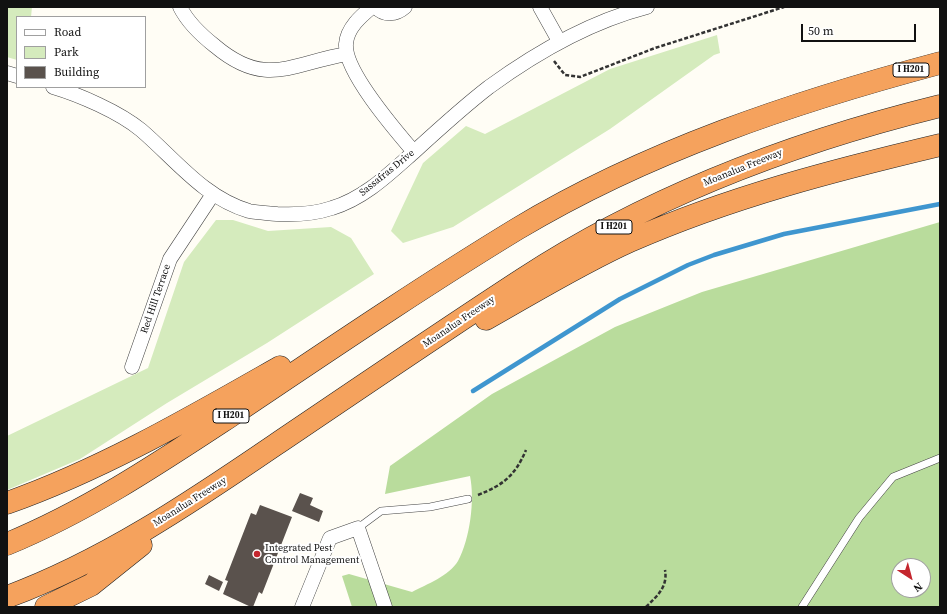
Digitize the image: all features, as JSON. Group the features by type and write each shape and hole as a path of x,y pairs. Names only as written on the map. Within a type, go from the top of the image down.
{"highway":[{"path":"882,78 940,59"},
{"name":"I H201","path":"7,544 37,532 115,491 446,273 519,228 586,191 671,152 805,102 882,78 940,63"},
{"name":"Moanalua Freeway","path":"7,597 59,576 114,548 204,493 526,277 594,237 663,202 732,171 860,127 940,106"},
{"path":"321,414 563,275 629,242 730,202 841,168 940,145"},
{"path":"730,202 843,172 940,153"},
{"path":"7,503 87,469 166,431 446,273"},
{"path":"46,607 91,586 204,493"}],"street":[{"path":"180,7 184,15 199,33 223,53 244,66 268,71 280,71 292,69 329,57 347,54"},
{"path":"372,7 357,21 348,34 346,44 347,54 366,92 414,152"},
{"path":"376,7 384,13 390,14 405,7"},
{"path":"540,7 559,41"},
{"name":"Sassafras Drive","path":"56,88 83,98 139,128 212,194 236,207 252,212 299,214 332,208 363,194 414,152 467,104 512,70 559,41 586,29 647,7"},
{"name":"Red Hill Terrace","path":"132,367 170,259 212,194"},
{"path":"302,607 330,538 358,528 384,607"}],"lane":[{"path":"802,607 859,518 893,477 940,458"},
{"path":"358,528 381,511 430,507 468,499"}],"path":[{"path":"546,49 565,75 580,77 656,48 784,7"},
{"path":"468,499 490,490 512,476 526,450"},
{"path":"646,607 658,595 666,579 665,570"}],"green space":[{"path":"7,7 32,7 31,16 16,16 16,60 7,57"},
{"path":"717,35 720,53 714,55 610,129 453,227 403,243 391,231 423,163 466,126 485,134 610,69"},
{"path":"216,220 233,220 268,231 331,227 351,238 374,274 267,343 167,403 80,459 7,490 7,436 148,368 184,262"},
{"path":"940,222 940,607 352,607 342,576 349,574 412,592 449,571 458,561 466,542 472,508 470,476 385,494 390,466 492,394 615,327 702,292"}],"building":[{"path":"300,493 313,498 310,505 323,511 319,522 292,511"},
{"name":"Integrated Pest Control Management","path":"260,505 292,517 262,594 259,592 253,607 251,607 223,594 228,581 225,580 251,513 256,515"},
{"path":"209,575 223,582 219,591 205,584"}],"waterway":[{"path":"473,391 620,299 688,265 714,255 784,234 940,204"}],"place":[{"name":"Integrated Pest Control Management","path":"257,554"}]}
